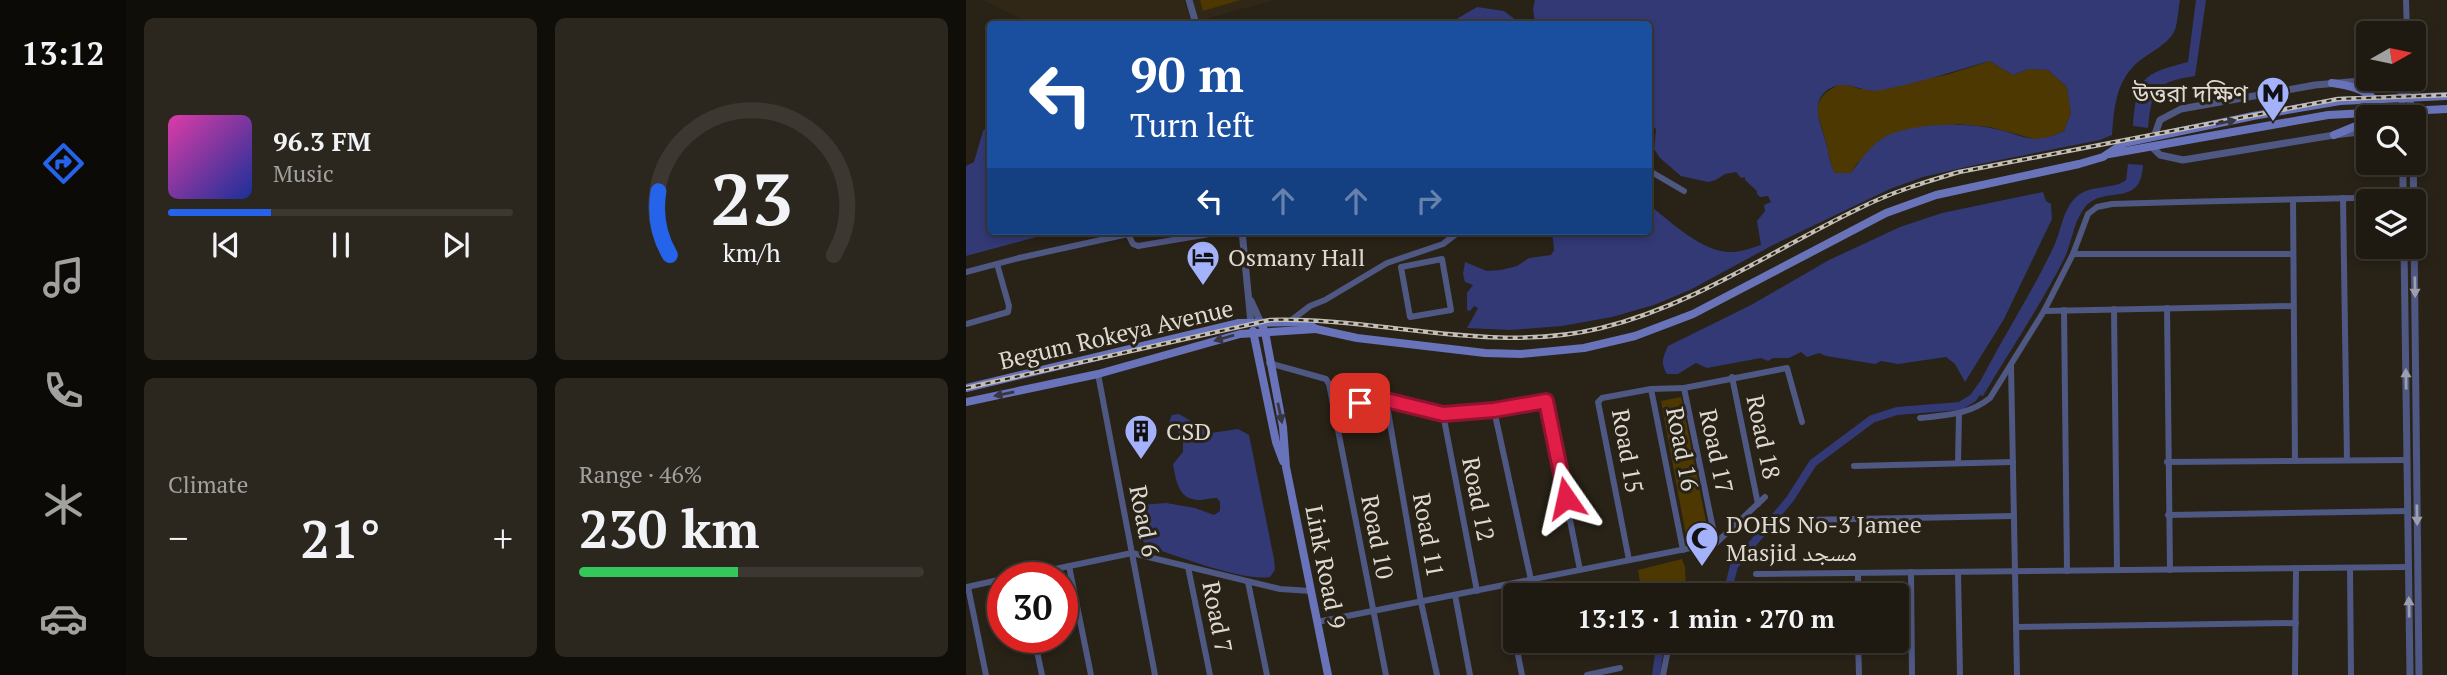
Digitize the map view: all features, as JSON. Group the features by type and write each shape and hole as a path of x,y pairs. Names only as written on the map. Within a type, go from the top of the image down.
{"main road":[{"path":"2332,83 2359,89 2374,99"},
{"path":"2109,154 2124,143 2320,104 2447,96"},
{"path":"2373,105 2374,99"},
{"path":"2426,111 2447,109"},
{"path":"1316,329 1392,342 1502,354 1563,351 1620,341 1693,314 1886,213 1936,195 2079,164 2109,154 2328,115 2356,116"},
{"path":"2334,135 2356,126"},
{"name":"Begum Rokeya Avenue","path":"966,402 1098,374 1240,334 1253,333 1263,327 1306,322 1316,329"},
{"name":"Begum Rokeya Avenue","path":"966,388 1227,326 1251,323 1263,327 1316,329"},
{"name":"Link Road 9","path":"1251,323 1276,442 1286,467"},
{"name":"Link Road 9","path":"1263,327 1283,427 1286,467 1328,675"}],"street":[{"path":"1189,0 1195,21"},
{"path":"2406,0 2407,21"},
{"path":"2154,137 2160,120 2173,111 2332,83 2381,82 2396,88 2409,105"},
{"path":"2404,105 2406,91"},
{"path":"2152,147 2160,155 2183,160 2356,132"},
{"path":"1652,172 1684,191"},
{"path":"2413,175 2419,675"},
{"path":"2343,198 2347,460"},
{"path":"1920,418 1959,414 1990,398 2044,311 2073,254 2088,214 2103,205 2356,198"},
{"path":"2293,200 2295,461"},
{"path":"966,272 1124,235"},
{"path":"1128,235 1133,244 1138,246 1203,235"},
{"path":"1242,235 1250,300 1248,314 1251,323"},
{"path":"1289,322 1310,306 1325,300 1377,268 1443,244 1455,235"},
{"path":"1418,252 1420,263"},
{"path":"2073,254 2293,254"},
{"path":"1442,259 1451,310 1410,317 1401,267 1420,263 1442,259"},
{"path":"2404,259 2410,675"},
{"path":"966,324 1009,313 997,264"},
{"path":"1250,300 1263,327"},
{"path":"2044,311 2293,306"},
{"path":"2167,308 2170,569"},
{"path":"2114,309 2117,570"},
{"path":"2064,310 2067,571"},
{"name":"Road 10","path":"1269,363 1326,379 1386,675"},
{"path":"2011,364 2017,675"},
{"name":"Road 17","path":"1716,543 1684,388 1787,368 1802,422"},
{"name":"Road 6","path":"1098,374 1155,675"},
{"name":"Road 18","path":"1732,377 1758,504"},
{"name":"Road 16","path":"1683,550 1651,389 1684,388"},
{"name":"Road 15","path":"1629,560 1598,402 1602,398 1651,389"},
{"path":"1333,407 1386,400 1443,414 1494,410 1546,401 1580,570"},
{"name":"Road 11","path":"1386,400 1421,602 1437,675"},
{"path":"1494,410 1531,580"},
{"name":"Road 12","path":"1443,414 1477,591"},
{"path":"1958,463 1959,414"},
{"path":"2167,462 2407,460"},
{"path":"1854,467 2014,462"},
{"path":"1515,583 1716,543 1765,497"},
{"path":"2168,515 2408,511"},
{"path":"1803,520 2014,516"},
{"path":"1078,564 1132,552 1280,589 1311,591"},
{"name":"Road 7","path":"1188,567 1210,675"},
{"path":"1756,574 2409,567"},
{"path":"2295,568 2295,675"},
{"path":"2350,568 2351,675"},
{"path":"1911,572 1912,675"},
{"path":"1958,572 1960,675"},
{"path":"1858,573 1858,583"},
{"path":"1248,582 1267,675"},
{"path":"986,675 967,587 987,583"},
{"path":"1318,622 1503,585"},
{"path":"1455,595 1470,675"},
{"path":"1078,611 1091,675"},
{"path":"2016,627 2296,623"},
{"path":"1037,653 1042,675"},
{"path":"1518,653 1522,675"},
{"path":"1663,675 1667,653"},
{"path":"1858,653 1859,675"},
{"path":"1587,675 1620,668"}],"shaded area":[{"path":"983,0 1184,0 1191,21 1024,21"},
{"path":"1193,0 1275,0 1198,21"},
{"path":"1200,0 1240,0 1203,11"},
{"path":"1990,61 2013,75 2029,69 2048,70 2067,87 2071,113 2064,131 2038,140 1990,127 1957,124 1858,162 1851,173 1835,173 1818,115 1819,101 1831,89 1842,83 1860,89 1913,81 1946,75"},
{"path":"1681,397 1709,536 1687,541 1661,401"},
{"path":"1682,559 1686,583 1640,583 1638,570"}],"water":[{"path":"1535,0 2180,0 2177,21 2170,38 2137,63 2126,75 2116,100 2112,135 2100,140 1923,177 1890,189 1773,245 1690,290 1654,305 1612,317 1562,326 1510,330 1467,328 1478,308 1474,306 1470,311 1467,310 1467,293 1473,285 1465,282 1465,262 1487,271 1517,266 1529,258 1551,255 1554,250 1552,235 1652,235 1652,207 1678,228 1711,248 1741,251 1761,245 1757,221 1765,211 1764,205 1771,202 1768,196 1760,197 1745,177 1741,178 1736,172 1708,182 1681,176 1660,158 1654,149 1656,129 1652,127 1652,21 1535,21","holes":["1990,61 2013,75 2029,69 2048,70 2067,87 2071,113 2064,131 2035,139 1979,126 1918,127 1890,134 1880,140 1851,173 1835,173 1818,114 1819,101 1829,89 1842,85 1881,90"]},
{"path":"2196,0 2206,0 2195,76 2164,85 2154,96 2148,128 2133,126 2137,97 2144,80 2160,70 2188,62"},
{"path":"1477,7 1504,11 1517,21 1453,21"},
{"path":"987,126 987,235 1044,235 966,256 966,166 974,162 983,131"},
{"path":"2128,164 2143,165 2136,187 2129,192 2093,200 2085,207 2065,257 2046,292 1983,396 1979,395 1976,390 2045,264 2071,202 2088,190 2126,180"},
{"path":"2043,192 2046,201 2051,204 2052,219 2004,319 1965,382 1955,364 1946,357 1898,364 1881,361 1875,364 1819,353 1807,357 1801,352 1789,358 1773,358 1768,361 1761,358 1707,368 1696,363 1678,374 1667,374 1665,370 1663,360 1668,346 1751,305 1829,260 1900,227 1942,213"},
{"path":"1179,414 1211,433 1238,429 1249,435 1274,559 1275,570 1270,577 1244,576 1209,567 1147,546 1141,538 1135,511 1139,505 1166,503 1195,508 1214,515 1220,511 1217,498 1191,499 1179,488 1173,464 1183,452 1183,437 1169,422 1172,415"}],"waterway":[{"path":"1730,583 1734,566 1790,499 1813,463 1872,419 1897,411 1960,406 1973,398 1983,384"},
{"path":"1656,675 1659,653"}],"railway":[{"path":"966,388 1270,320 1518,338 1601,328 1636,318 1702,291 1872,202 1959,172 2338,99 2447,95"}],"place":[{"name":"উত্তরা দক্ষিণ","path":"2273,123"},
{"name":"Osmany Hall","path":"1203,287"},
{"name":"CSD","path":"1141,461"},
{"name":"DOHS No-3 Jamee Masjid مسجد","path":"1702,568"}],"route":[{"path":"1360,403 1386,400 1443,414 1494,410 1546,401 1566,498"}]}
